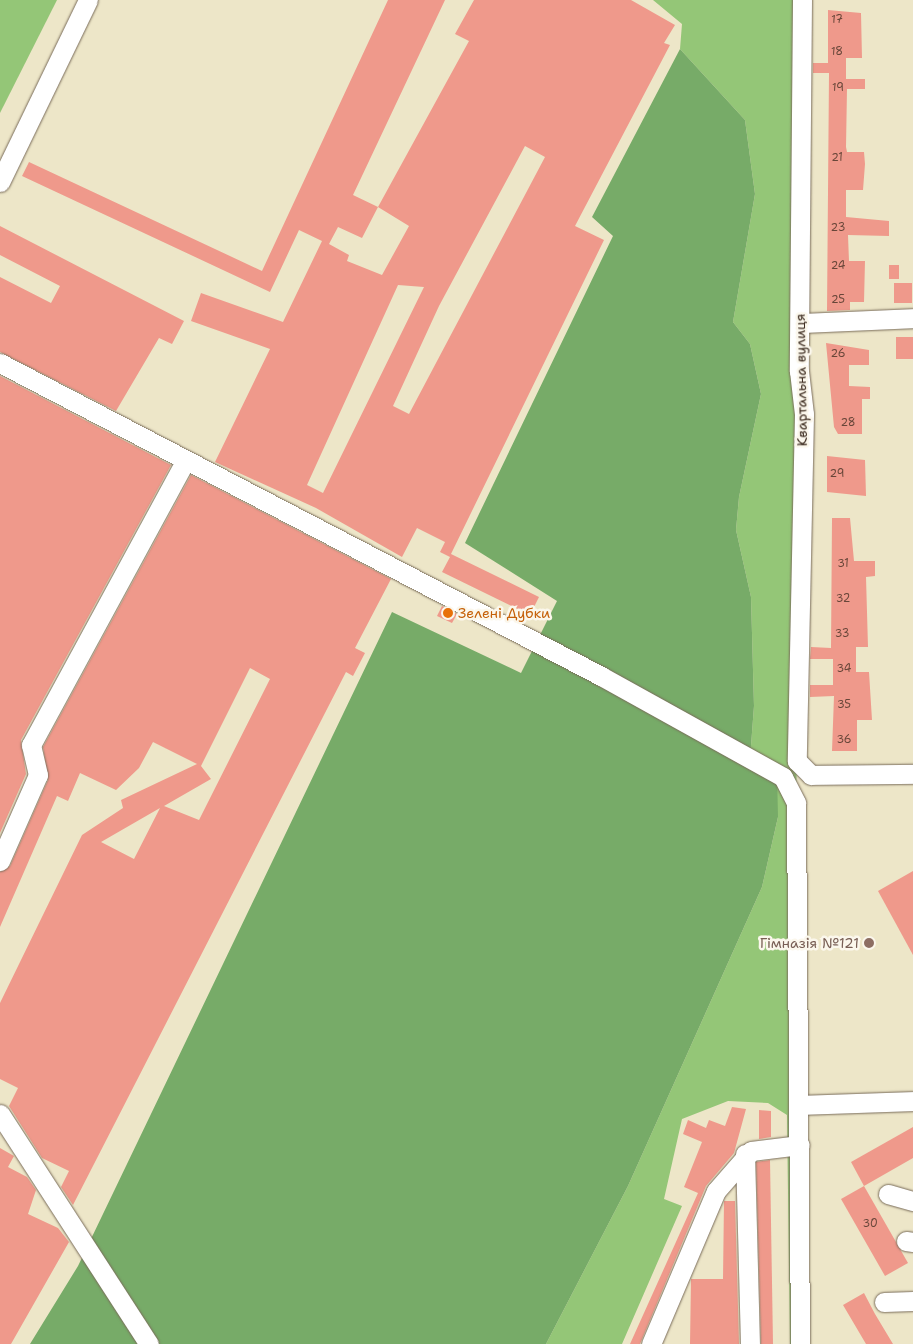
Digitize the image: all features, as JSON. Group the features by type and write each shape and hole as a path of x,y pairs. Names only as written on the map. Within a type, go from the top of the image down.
{"street":[{"path":"0,182 88,0"},
{"name":"Квартальна вулиця","path":"802,0 800,323 804,414 797,761 811,774 913,774"},
{"path":"800,323 913,318"},
{"path":"0,363 601,676 783,777 796,803 800,1105 800,1344"},
{"path":"0,861 38,775 31,745 186,460"},
{"path":"800,1105 913,1101"},
{"path":"0,1114 148,1344"},
{"path":"651,1344 716,1191 746,1154 800,1145"},
{"path":"746,1154 750,1344"},
{"path":"888,1194 913,1201"},
{"path":"884,1302 913,1301"}],"green space":[{"path":"0,0 57,0 0,113"},
{"path":"653,0 802,0 804,414 796,803 800,1344 790,1344 787,1115 768,1103 728,1101 682,1119 664,1199 682,1206 622,1344 546,1344 628,1186 762,887 778,817 750,759 754,706 751,597 736,530 739,497 761,394 750,344 733,322 755,194 745,120 680,49 682,24"},
{"path":"680,49 745,120 755,194 733,322 750,344 761,394 739,497 736,530 751,597 754,706 750,759 777,773 778,817 762,887 628,1186 546,1344 30,1344 78,1266 392,612 521,673 557,601 465,543 613,236 592,217"}],"building":[{"path":"388,0 445,0 353,195 378,207 469,41 455,34 474,0 631,0 675,25 664,43 670,45 575,226 604,240 451,554 539,597 530,615 442,572 450,557 440,552 445,542 417,528 402,557 316,508 215,462 270,349 191,321 201,293 283,322 322,241 299,230 270,292 22,176 29,162 262,271","holes":["525,146 545,157 409,414 393,406 439,306","378,207 409,226 382,275 347,261 349,255 329,244 338,227 362,238","398,285 424,287 323,493 307,485"]},
{"path":"828,10 861,13 862,58 846,58 846,79 865,79 865,89 847,89 846,147 847,152 864,152 865,164 863,190 846,190 846,217 889,221 889,236 848,235 849,261 865,261 864,302 850,302 850,310 827,311 829,73 813,73 813,63 828,63"},
{"path":"0,226 184,321 172,344 159,338 116,411 0,352 0,277 51,303 60,286 0,255"},
{"path":"889,265 899,265 899,279 889,279"},
{"path":"894,283 912,283 912,303 894,303"},
{"path":"896,337 913,337 913,359 896,359"},
{"path":"826,343 869,350 869,365 849,365 849,386 870,387 870,399 862,399 862,434 838,434 834,427"},
{"path":"0,376 171,465 21,740 26,774 0,833"},
{"path":"827,456 865,460 866,496 827,492"},
{"path":"191,475 391,579 355,648 365,653 353,676 346,672 73,1205 61,1187 69,1171 42,1158 9,1106 18,1088 0,1079 0,1003 82,835 123,808 121,800 197,764 153,742 139,768 116,790 80,773 68,801 57,796 0,927 0,872 10,866 48,780 43,747","holes":["250,668 270,679 199,820 164,806 211,779 201,766","160,808 134,859 101,842"]},
{"path":"832,518 850,518 854,561 875,561 875,576 866,577 868,647 856,647 856,672 869,672 872,720 857,720 857,751 832,751 834,696 810,697 810,685 833,685 833,659 810,659 811,647 831,648"},
{"name":"Зелені Дубки","path":"442,606 457,614 452,623 437,616"},
{"path":"913,871 913,955 878,891"},
{"path":"732,1107 746,1109 734,1153 706,1186 640,1344 630,1344 698,1193 684,1187 702,1142 683,1134 688,1120 706,1128 709,1120 725,1126"},
{"path":"759,1110 771,1111 771,1137 759,1139"},
{"path":"913,1127 913,1158 864,1186 851,1162"},
{"path":"0,1148 14,1156 8,1167 27,1177 36,1190 28,1214 58,1228 69,1242 11,1344 0,1344"},
{"path":"770,1160 773,1344 761,1344 756,1162"},
{"path":"864,1186 908,1263 885,1276 841,1199"},
{"path":"724,1201 735,1201 739,1344 690,1344 691,1279 723,1279"},
{"path":"864,1293 893,1344 866,1344 843,1305"}],"place":[{"name":"Зелені Дубки","path":"448,613"},
{"name":"Гімназія №121","path":"869,943"}]}
